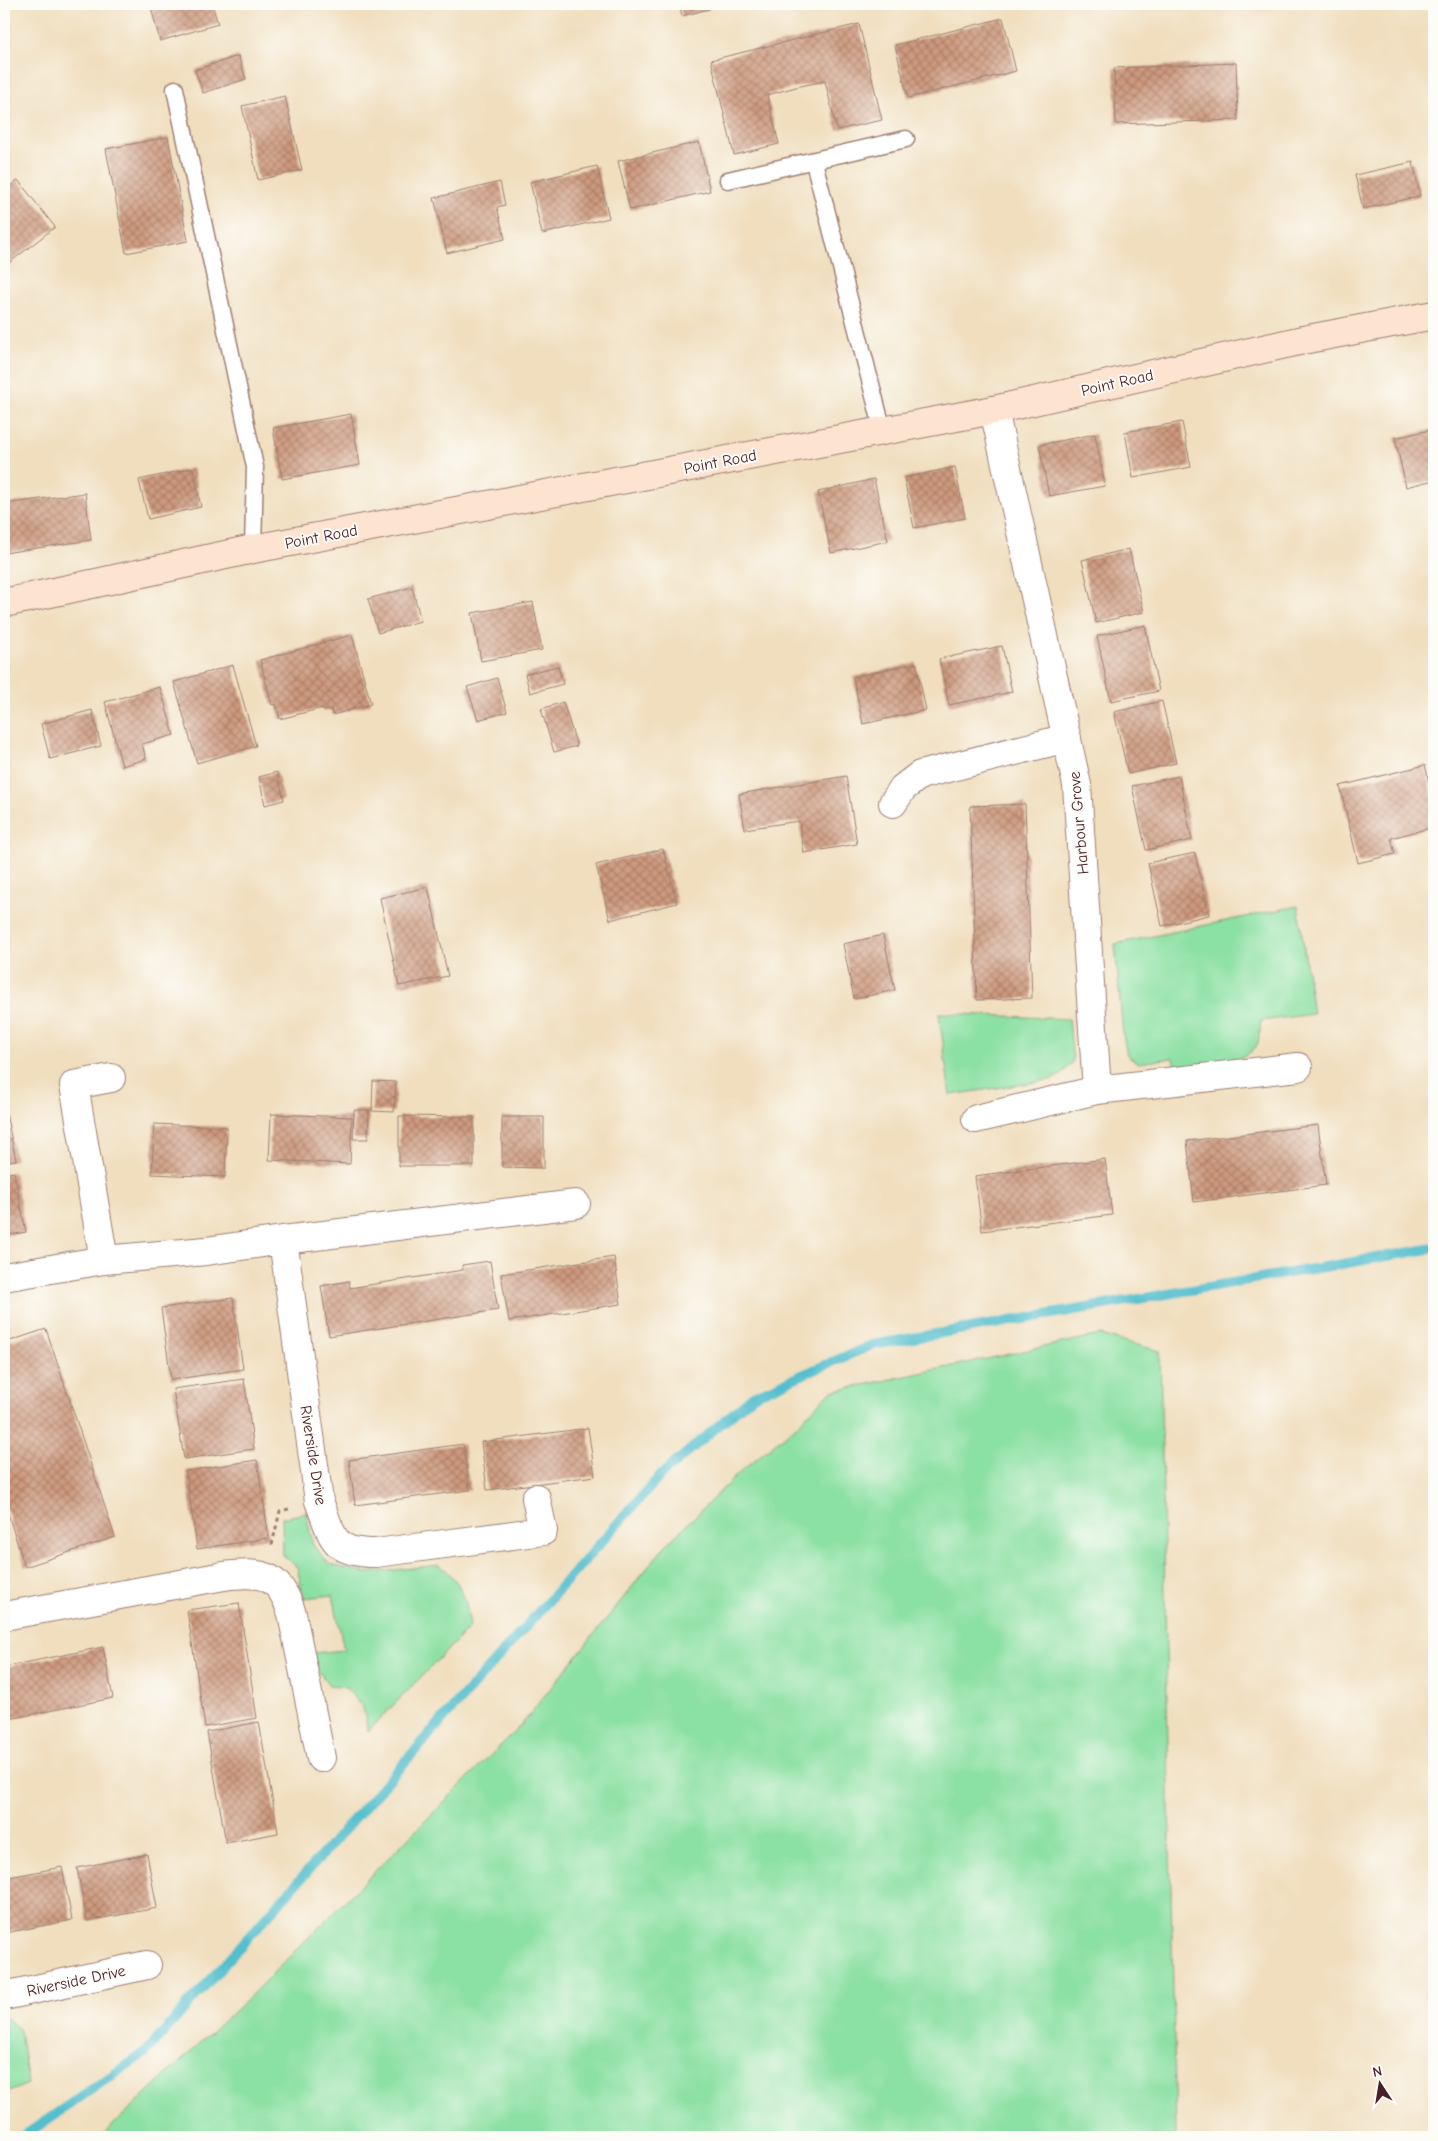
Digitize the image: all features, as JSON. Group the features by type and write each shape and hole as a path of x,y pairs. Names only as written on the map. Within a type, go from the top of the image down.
{"street":[{"name":"Point Road","path":"4,603 253,549 994,410 1303,340 1434,315"},
{"name":"Harbour Grove","path":"994,410 1078,785 1096,1090"},
{"path":"893,803 903,788 920,775 1067,738"},
{"path":"976,1119 1096,1090 1298,1067"},
{"path":"104,1260 74,1085 111,1078"},
{"path":"4,1277 104,1260 206,1251 576,1204"},
{"name":"Riverside Drive","path":"283,1240 319,1501 331,1536 340,1546 359,1553 376,1553 543,1531 536,1498"},
{"path":"4,1616 224,1576 244,1573 265,1575 279,1585 287,1597 321,1758"},
{"name":"Riverside Drive","path":"4,1996 147,1965"}],"lane":[{"path":"175,89 256,466 253,549"},
{"path":"728,180 814,162 906,139"},
{"path":"814,162 883,431"}],"path":[{"path":"265,1575 280,1511 319,1501"}],"green space":[{"path":"1298,906 1313,1014 1261,1021 1257,1045 1251,1052 1232,1061 1175,1069 1173,1058 1139,1063 1127,1055 1123,1034 1115,944"},
{"path":"939,1013 1069,1019 1073,1061 1062,1074 1053,1079 950,1095"},
{"path":"1100,1335 1160,1351 1176,2137 100,2137 244,2002 521,1725 665,1546 740,1472 794,1428 830,1392"},
{"path":"306,1513 313,1545 330,1565 366,1573 440,1565 459,1585 465,1600 470,1627 368,1731 363,1707 346,1688 330,1686 317,1670 313,1653 344,1650 333,1595 304,1598 297,1567 283,1555 282,1518"},
{"path":"4,2016 20,2030 28,2084 4,2094"}],"building":[{"path":"150,4 212,4 218,24 160,41"},
{"path":"679,4 708,4 709,9 682,16"},
{"path":"1003,18 1016,71 908,98 895,45"},
{"path":"859,24 882,120 837,130 825,81 796,87 767,95 779,144 734,155 711,60"},
{"path":"238,56 246,79 203,93 195,70"},
{"path":"1236,63 1238,120 1116,124 1114,68"},
{"path":"285,96 302,170 258,180 242,106"},
{"path":"168,137 188,241 126,253 106,149"},
{"path":"699,142 710,191 630,210 618,161"},
{"path":"1413,162 1420,196 1363,209 1355,175"},
{"path":"597,166 609,218 542,234 530,182"},
{"path":"18,180 55,227 4,267 4,191"},
{"path":"500,182 505,205 497,207 505,239 447,253 434,198"},
{"path":"351,414 360,465 282,479 273,428"},
{"path":"1182,422 1191,467 1133,478 1125,432"},
{"path":"1434,429 1434,480 1406,487 1395,438"},
{"path":"1095,434 1105,486 1049,496 1039,445"},
{"path":"955,467 965,518 914,528 904,478"},
{"path":"193,468 201,507 148,519 139,480"},
{"path":"874,479 888,541 831,553 818,492"},
{"path":"85,493 91,540 4,553 4,504"},
{"path":"1129,549 1144,612 1096,623 1082,560"},
{"path":"412,587 421,621 378,633 368,599"},
{"path":"533,602 542,650 481,661 472,613"},
{"path":"1145,625 1159,691 1111,701 1097,636"},
{"path":"352,635 371,704 333,715 331,710 323,711 322,708 280,719 276,704 272,705 260,660"},
{"path":"1002,646 1012,692 949,705 939,659"},
{"path":"916,663 926,710 863,724 853,677"},
{"path":"233,665 256,746 197,763 174,682"},
{"path":"558,666 563,684 530,693 525,674"},
{"path":"497,678 507,712 478,720 467,687"},
{"path":"160,687 174,735 142,744 146,759 122,766 105,702"},
{"path":"1162,701 1176,763 1128,774 1114,712"},
{"path":"563,702 577,746 554,752 541,709"},
{"path":"92,710 101,746 50,759 41,724"},
{"path":"1425,765 1434,802 1434,827 1391,838 1395,854 1358,863 1340,786"},
{"path":"277,772 284,800 265,805 259,777"},
{"path":"846,776 857,844 804,853 799,821 745,829 739,794"},
{"path":"1179,776 1192,840 1146,850 1132,786"},
{"path":"1025,804 1032,998 977,1000 970,806"},
{"path":"663,849 677,903 610,920 596,865"},
{"path":"1195,853 1209,915 1162,926 1148,863"},
{"path":"428,887 448,976 399,986 380,898"},
{"path":"883,935 895,990 854,999 843,944"},
{"path":"373,1081 396,1082 394,1112 372,1111"},
{"path":"4,1104 16,1160 4,1162"},
{"path":"354,1110 369,1110 368,1139 353,1139"},
{"path":"271,1114 352,1117 350,1164 269,1160"},
{"path":"399,1116 474,1117 474,1166 399,1166"},
{"path":"502,1117 544,1117 544,1168 502,1167"},
{"path":"154,1124 227,1127 225,1177 152,1174"},
{"path":"1318,1125 1326,1185 1194,1202 1187,1141"},
{"path":"1105,1159 1112,1215 982,1231 975,1176"},
{"path":"14,1172 26,1232 4,1236 4,1174"},
{"path":"614,1257 621,1304 509,1321 501,1274"},
{"path":"490,1261 498,1310 329,1336 321,1286 349,1281 350,1288 463,1270 462,1265"},
{"path":"233,1298 243,1369 171,1380 161,1308"},
{"path":"46,1329 115,1537 25,1567 4,1501 4,1343"},
{"path":"244,1379 254,1449 184,1459 173,1389"},
{"path":"588,1428 595,1476 487,1490 481,1442"},
{"path":"463,1444 470,1490 355,1505 349,1460"},
{"path":"257,1460 269,1538 197,1549 186,1471"},
{"path":"239,1603 257,1718 205,1727 187,1610"},
{"path":"103,1647 113,1698 4,1720 4,1667"},
{"path":"259,1722 278,1833 226,1843 207,1732"},
{"path":"147,1854 157,1908 87,1921 77,1868"},
{"path":"62,1867 72,1920 5,1933 4,1878"}],"waterway":[{"path":"22,2137 146,2052 661,1475 753,1396 872,1345 1434,1248"}]}
